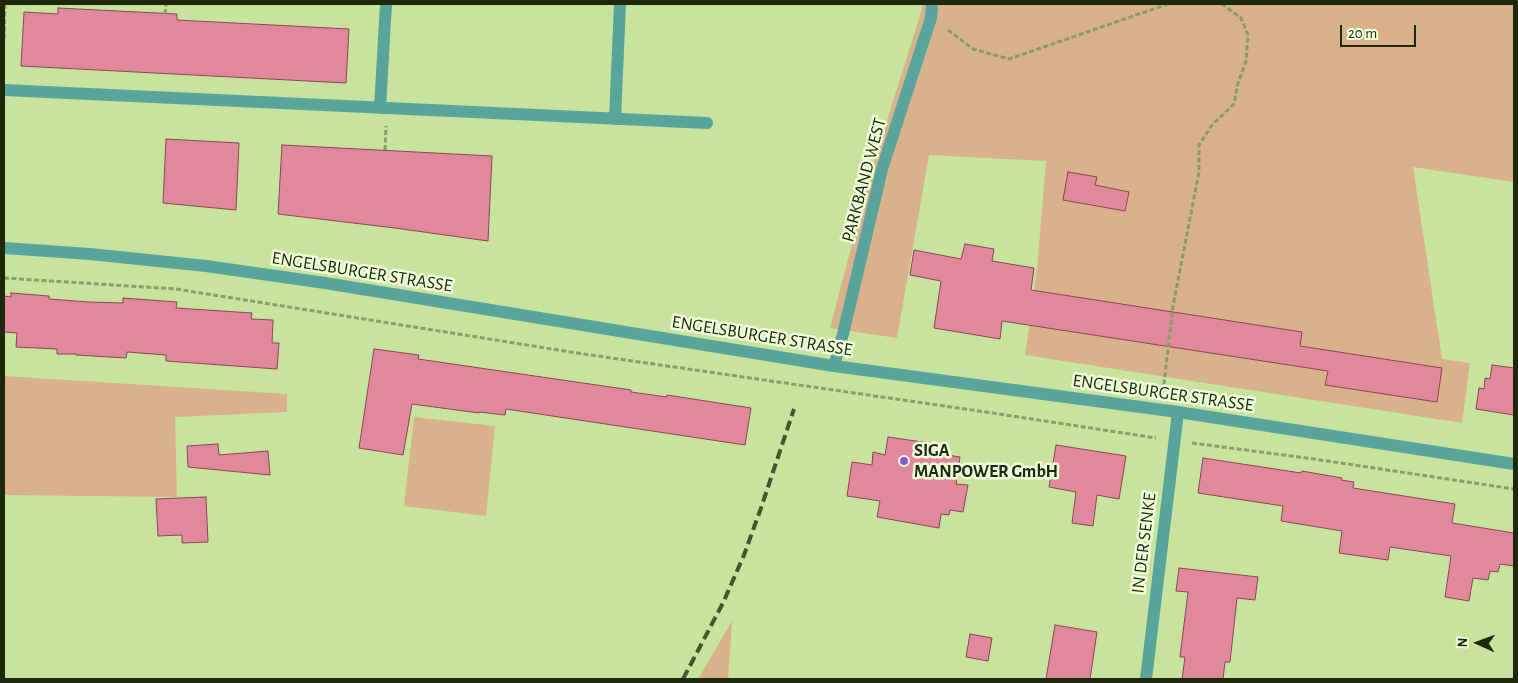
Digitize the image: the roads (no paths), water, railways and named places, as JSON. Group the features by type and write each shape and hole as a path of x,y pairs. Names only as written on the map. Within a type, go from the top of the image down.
{"street":[{"path":"380,108 386,4"},
{"path":"615,119 620,4"},
{"name":"PARKBAND WEST","path":"834,366 844,334 882,169 931,18 932,4"},
{"path":"4,90 707,123"},
{"name":"ENGELSBURGER STRASSE","path":"4,248 90,254 206,266 325,282 834,366 1178,412 1514,464"},
{"name":"IN DER SENKE","path":"1146,679 1178,412"}],"railway":[{"path":"683,679 723,603 744,555 794,409"}],"place":[{"name":"SIGA MANPOWER GmbH","path":"904,461"}]}
